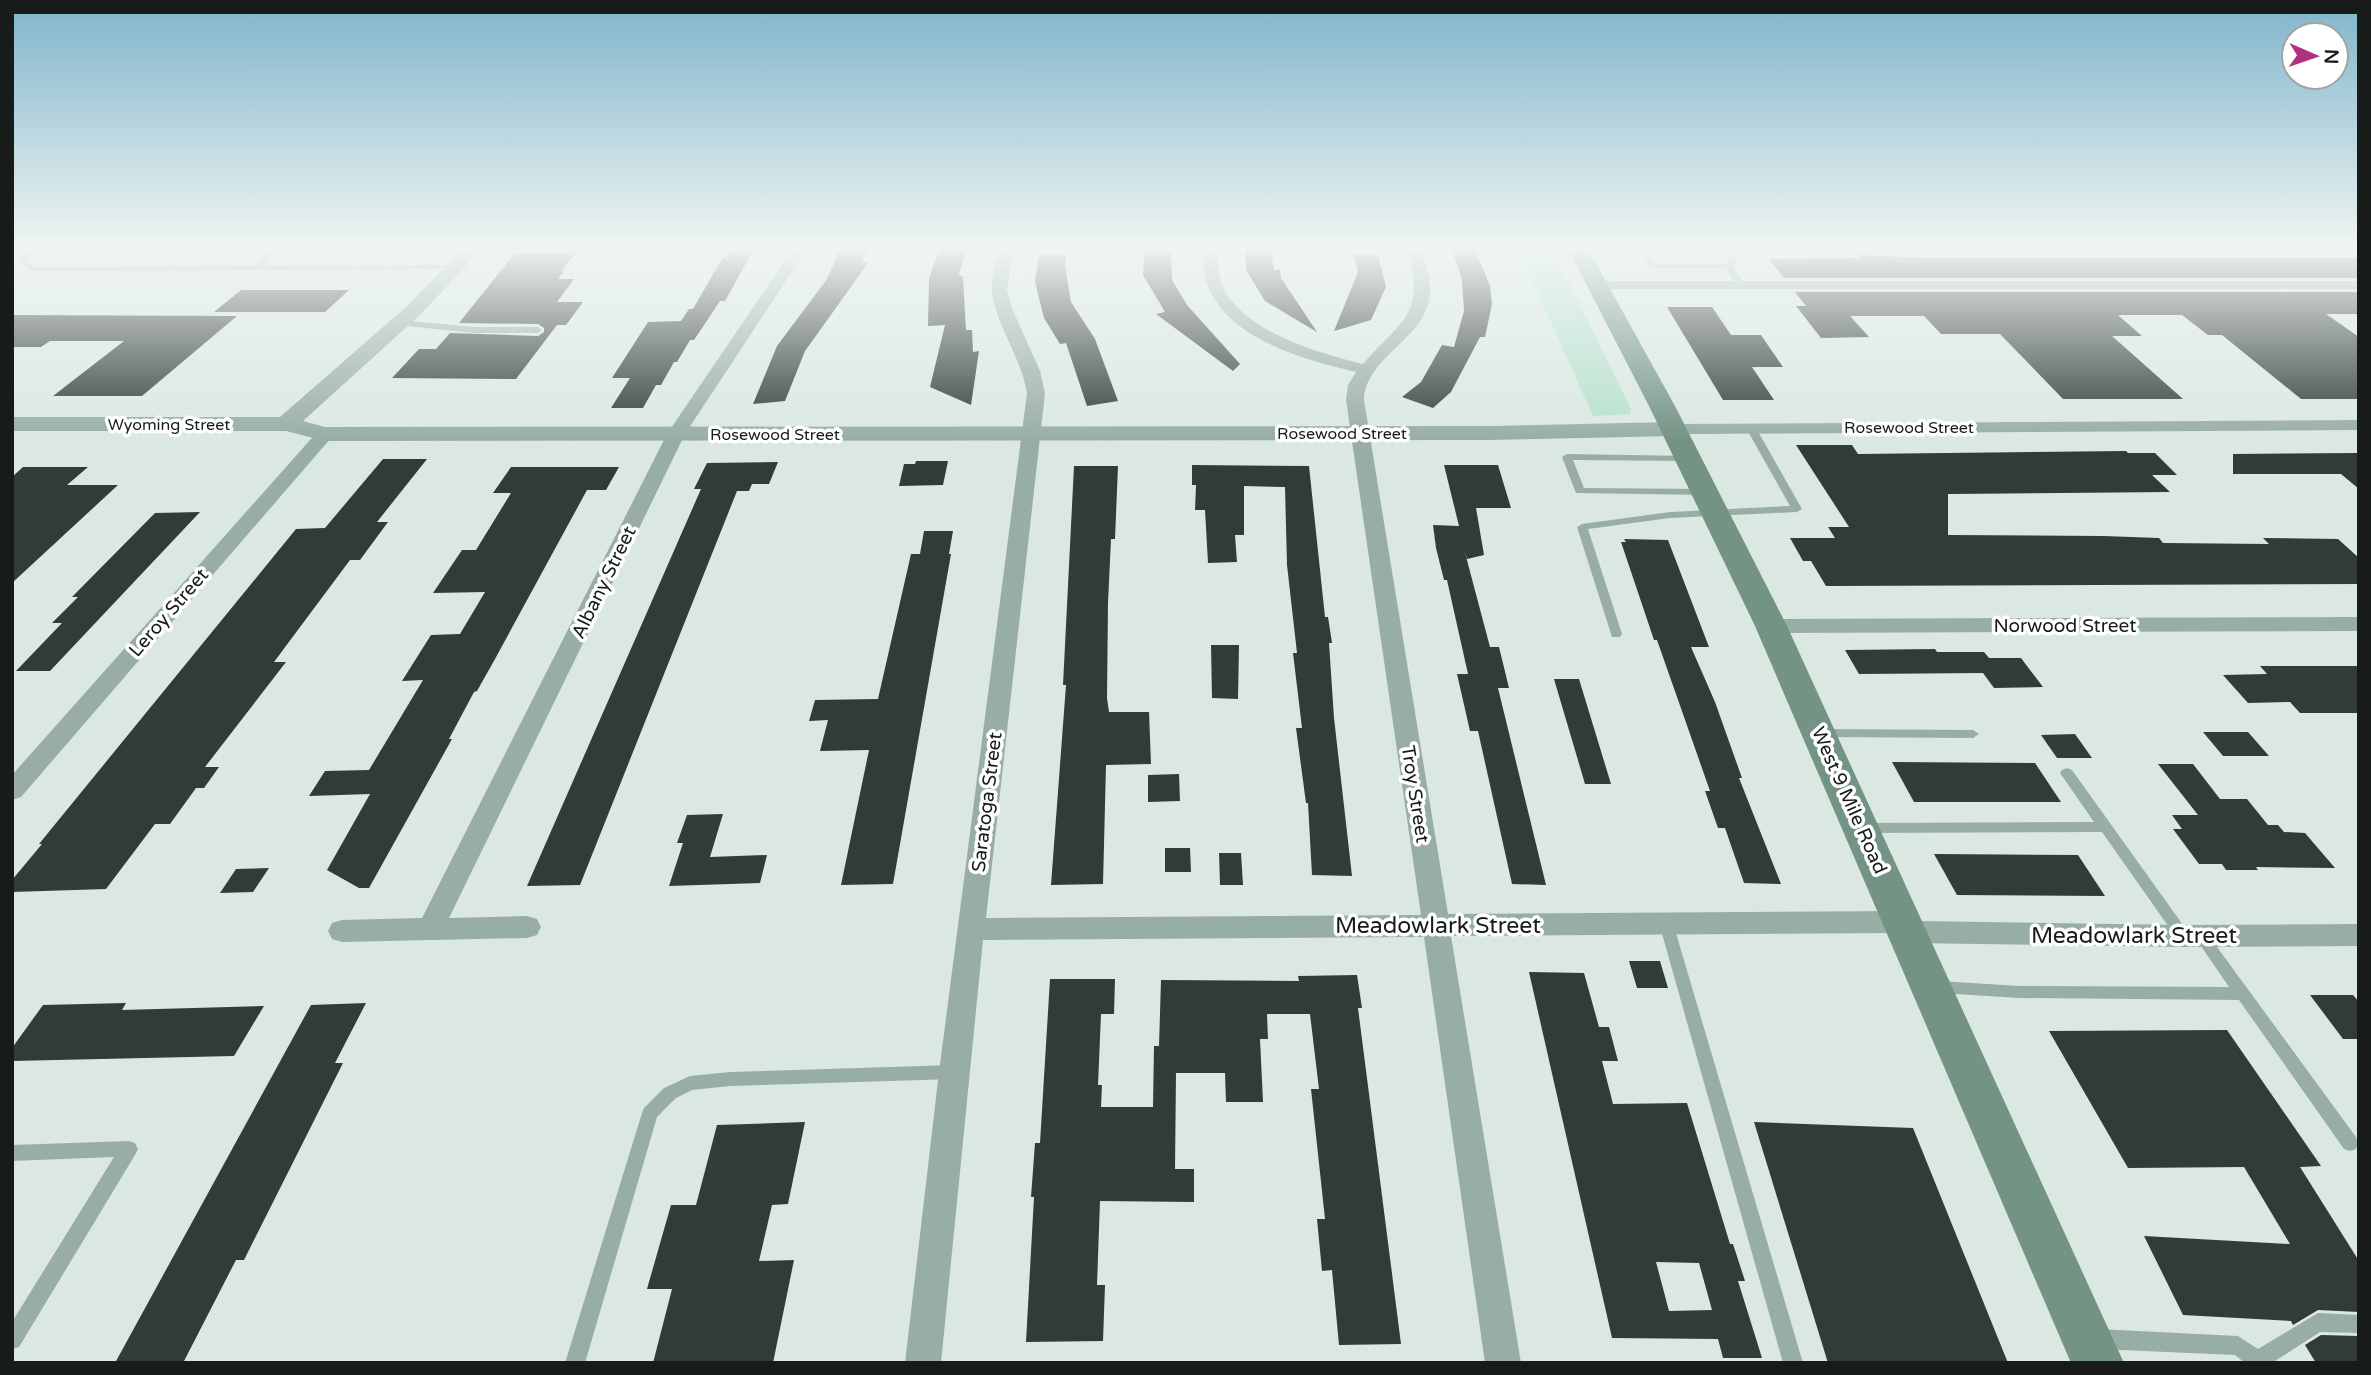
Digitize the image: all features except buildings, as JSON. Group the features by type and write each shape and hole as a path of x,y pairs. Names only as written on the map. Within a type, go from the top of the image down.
{"main road":[{"name":"West 9 Mile Road","path":"1612,313 1711,502 1771,626 2093,1350"}],"street":[{"path":"286,424 410,313"},
{"name":"Albany Street","path":"430,929 676,434 757,313"},
{"name":"Saratoga Street","path":"923,1363 954,1072 1036,393 1035,381 1006,313"},
{"path":"1237,313 1286,344 1366,370"},
{"name":"Troy Street","path":"1417,313 1406,332 1366,370 1356,385 1355,400 1503,1363"},
{"name":"Wyoming Street","path":"12,424 286,424 325,434"},
{"name":"Rosewood Street","path":"325,434 1360,433 2359,425"},
{"name":"Leroy Street","path":"12,791 325,434"},
{"name":"Norwood Street","path":"1771,626 2359,624"},
{"name":"Meadowlark Street","path":"971,929 1666,923 2192,936 2359,935"},
{"path":"342,931 527,927"}],"lane":[{"path":"400,323 474,330 538,330"},
{"path":"1687,458 1567,457 1577,485 1642,486 1653,492 1711,502 1797,509 1751,428"},
{"path":"1616,634 1583,527 1670,515 1711,502"},
{"path":"1820,733 1973,734"},
{"path":"2067,773 2192,936 2242,994 2350,1143"},
{"path":"1863,828 2106,827"},
{"path":"1666,923 1793,1363"},
{"path":"1931,986 2020,992 2242,994"},
{"path":"575,1363 650,1113 670,1093 690,1083 730,1079 954,1072"},
{"path":"12,1153 129,1149 12,1340"},
{"path":"2093,1350 2238,1346 2260,1361 2318,1322 2359,1324"}],"green space":[{"path":"1547,313 1584,313 1631,409 1630,414 1593,416"}]}
